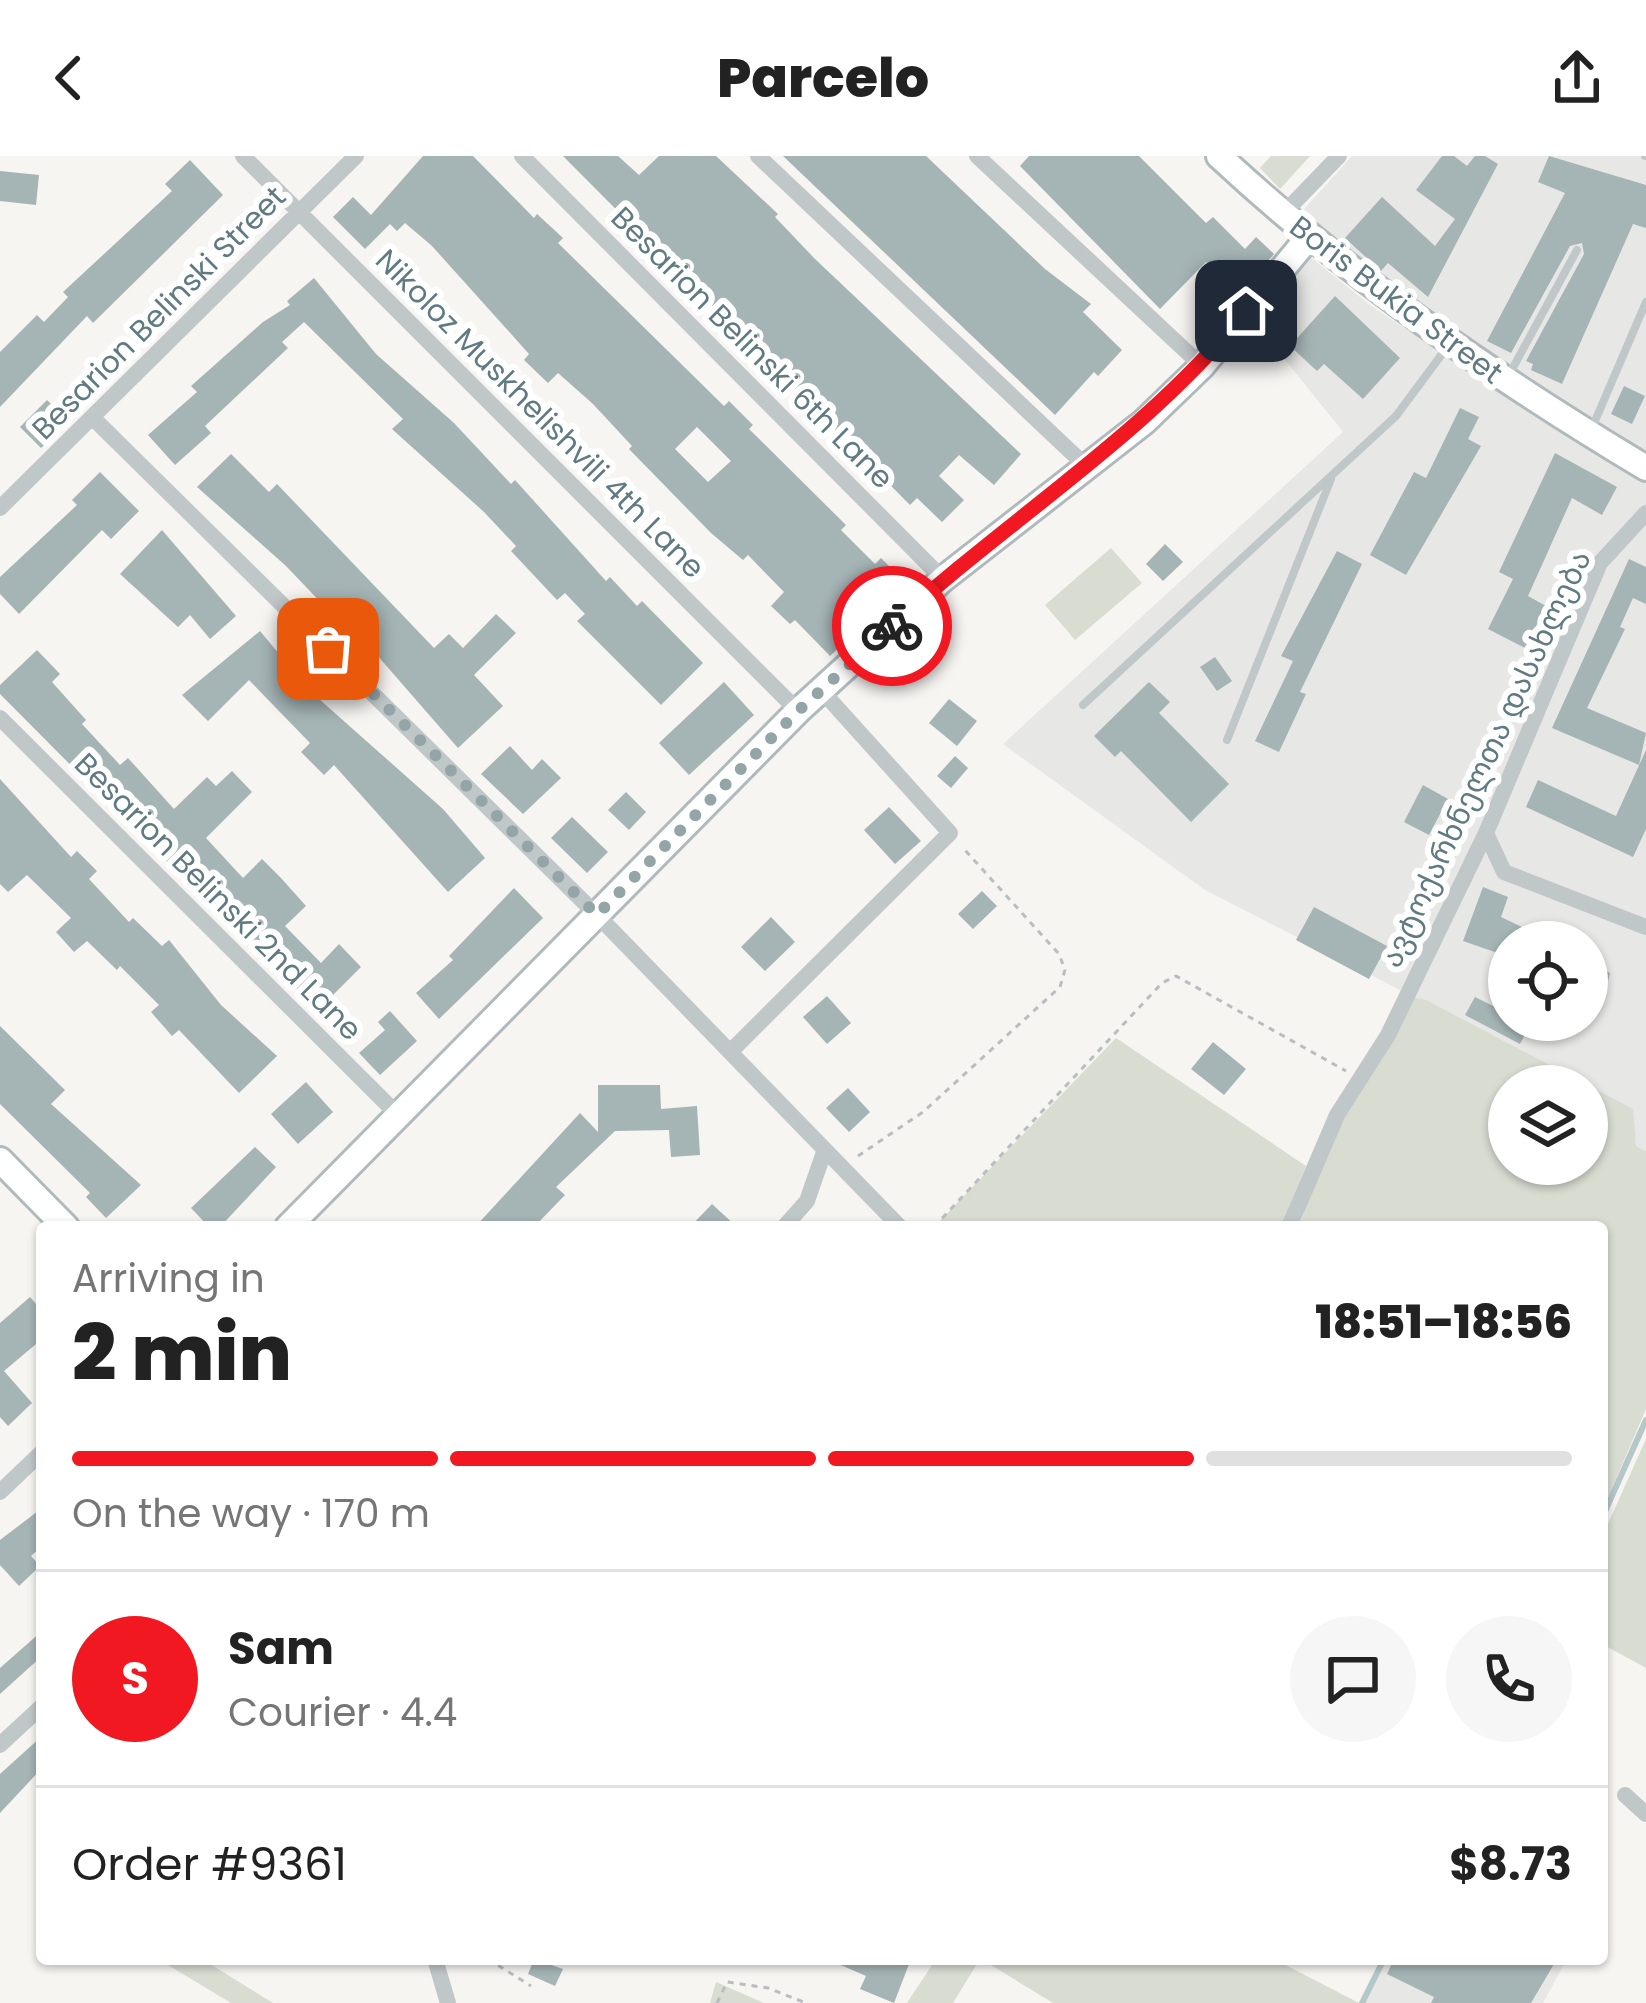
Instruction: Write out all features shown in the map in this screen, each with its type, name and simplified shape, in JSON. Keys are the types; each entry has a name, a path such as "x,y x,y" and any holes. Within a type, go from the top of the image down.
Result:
{"street":[{"name":"Nikoloz Muskhelishvili 4th Lane","path":"243,156 798,711"},
{"name":"Besarion Belinski Street","path":"0,508 356,156"},
{"name":"Besarion Belinski 6th Lane","path":"522,156 943,579"},
{"path":"758,156 1088,468"},
{"path":"977,156 1202,365"},
{"name":"Boris Bukia Street","path":"1219,156 1308,238 1448,345 1646,468"},
{"path":"1282,215 1339,156"},
{"path":"294,1221 798,711 943,579 1088,468 1202,365 1308,238"},
{"path":"92,417 597,915 894,1221"},
{"name":"ავტოქარხნელთა დასახლება","path":"1292,1221 1337,1115 1388,1035 1486,833 1600,563 1646,513"},
{"path":"730,1052 950,833 822,691"},
{"name":"Besarion Belinski 2nd Lane","path":"0,718 397,1114"},
{"path":"1486,833 1504,872 1646,927"},
{"path":"789,1221 807,1201 824,1152"},
{"path":"0,1160 60,1221"},
{"path":"0,1492 36,1458"},
{"path":"0,1745 36,1712"},
{"path":"1625,1796 1646,1814"},
{"path":"437,1965 448,2003"}],"lane":[{"path":"1505,382 1577,250"},
{"path":"1589,434 1646,302"},
{"path":"1083,705 1396,416 1448,345"},
{"path":"1227,740 1334,472"}],"path":[{"path":"842,1167 923,1112 1060,987 1065,970 1059,954 950,833"},
{"path":"940,1221 1162,983 1176,976 1360,1079"},
{"path":"498,1965 531,1986"},
{"path":"717,2003 727,1982 768,1988 806,2003"}],"shaded area":[{"path":"1271,156 1310,156 1280,189 1260,168"},
{"path":"1352,156 1646,156 1646,453 1526,381 1297,217"},
{"path":"1299,248 1370,305 1646,484 1646,1151 1636,1146 1632,1109 1608,1097 1608,1065 1546,1065 1499,1041 1608,1041 1608,921 1488,921 1488,1035 1205,890 1003,744 1343,432 1246,311"},
{"path":"1111,548 1142,583 1075,640 1045,605"},
{"path":"1407,996 1426,1000 1488,1033 1488,1041 1504,1041 1549,1065 1488,1065 1488,1185 1608,1185 1608,1096 1633,1109 1636,1146 1646,1151 1646,1409 1608,1497 1608,1221 1301,1221 1337,1115"},
{"path":"1116,1038 1306,1166 1283,1221 940,1221"},
{"path":"1646,1439 1646,1668 1608,1647 1608,1524"},
{"path":"168,1965 212,1965 273,2003 231,2003"},
{"path":"932,1965 976,1965 953,2003 907,2003"},
{"path":"991,1965 1286,1965 1359,2003 1053,2003"},
{"path":"1381,1965 1564,1965 1543,2003 1362,2003"},
{"path":"716,1982 764,2003 710,2003"}],"building":[{"path":"423,156 473,156 534,218 537,214 563,238 558,243 724,406 729,401 753,425 749,429 846,525 841,530 875,564 881,558 906,583 830,656 795,620 790,624 771,606 784,592 748,555 743,560 711,533 629,449 632,446 593,404 558,373 548,383 524,360 529,354 432,246 405,223 397,231 390,224 365,249 333,217 353,197 371,215","holes":["697,427 731,461 708,482 675,449"]},
{"path":"563,156 618,156 639,175 659,156 716,156 778,214 775,217 814,258 1021,454 994,485 959,455 939,476 964,500 942,522 917,498 910,505"},
{"path":"783,156 926,156 1045,269 1091,304 1083,312 1122,350 1098,376 1094,372 1055,415"},
{"path":"1029,156 1139,156 1206,223 1213,217 1245,249 1256,237 1274,254 1239,295 1206,262 1160,309 1020,166"},
{"path":"1442,156 1454,156 1467,166 1475,156 1498,164 1428,297 1388,263 1381,271 1345,238 1382,197 1435,246 1455,219 1416,190"},
{"path":"1549,156 1646,185 1646,228 1633,224 1562,384 1531,370 1533,364 1526,361 1584,254 1582,243 1570,246 1511,353 1487,341 1565,193 1538,182"},
{"path":"190,160 223,195 93,323 87,316 0,407 0,352 37,315 44,322 68,297 63,292 172,191 165,184"},
{"path":"0,171 39,175 36,205 0,201"},
{"path":"314,278 376,354 454,423 511,484 515,480 606,581 610,577 637,606 642,601 703,663 661,705 577,621 585,614 565,593 557,600 511,551 516,546 484,512 392,429 403,419 304,322 282,342 288,348 205,426 211,433 175,465 148,435 197,392 191,386 263,322 290,305 287,301"},
{"path":"1335,296 1400,358 1363,399 1324,364 1317,371 1290,346"},
{"path":"1624,386 1645,396 1632,424 1611,414"},
{"path":"47,400 68,421 41,448 20,427"},
{"path":"1460,408 1479,417 1468,439 1481,446 1406,575 1370,555 1414,472 1426,478"},
{"path":"1555,453 1617,487 1602,515 1572,498 1528,596 1546,606 1525,648 1488,629 1513,579 1499,572"},
{"path":"231,454 269,492 277,484 434,648 449,634 463,648 496,614 516,633 474,675 503,706 458,748 376,654 373,657 286,566 197,487"},
{"path":"100,472 139,511 111,539 102,530 19,614 0,594 0,577 77,505 72,500"},
{"path":"162,530 236,616 210,639 190,615 178,627 120,574"},
{"path":"1165,544 1183,562 1163,581 1146,564"},
{"path":"1337,551 1362,564 1300,692 1306,694 1279,752 1255,741 1293,661 1281,656"},
{"path":"1629,559 1646,567 1646,604 1633,598 1620,627 1625,629 1587,708 1646,733 1639,765 1552,728"},
{"path":"260,631 310,691 443,809 485,858 448,892 334,765 324,775 301,752 310,743 249,680 208,721 182,695"},
{"path":"37,650 60,674 52,682 86,720 82,724 120,765 128,758 174,809 207,777 216,786 232,771 252,792 206,838 243,878 262,859 281,878 306,906 285,926 321,963 339,944 361,967 319,1009 268,964 183,864 176,871 0,694 0,685"},
{"path":"1215,657 1232,681 1217,691 1200,667"},
{"path":"724,682 754,715 689,775 659,743"},
{"path":"1149,682 1170,702 1159,713 1229,784 1191,822 1121,751 1115,757 1094,736"},
{"path":"949,699 977,721 957,746 929,723"},
{"path":"510,746 532,770 542,759 561,778 523,814 481,774"},
{"path":"1646,750 1646,829 1633,857 1526,807 1538,780 1616,816"},
{"path":"955,756 968,768 951,788 937,776"},
{"path":"0,779 71,857 77,851 97,871 89,879 129,922 133,918 162,946 169,940 221,1005 277,1056 239,1093 179,1030 172,1036 151,1012 159,1005 120,966 117,970 87,941 74,952 56,932 71,918 27,875 8,892 0,884"},
{"path":"1423,785 1448,799 1429,835 1404,822"},
{"path":"626,792 646,812 629,830 608,810"},
{"path":"889,807 921,841 895,864 864,830"},
{"path":"572,817 608,852 587,873 551,838"},
{"path":"1483,887 1508,897 1501,917 1509,921 1488,921 1488,950 1463,941"},
{"path":"514,888 543,918 439,1019 416,993 453,960 449,956"},
{"path":"982,891 997,906 973,929 958,914"},
{"path":"1314,907 1387,946 1369,979 1296,940"},
{"path":"771,917 795,942 765,971 741,947"},
{"path":"827,996 851,1023 827,1044 803,1017"},
{"path":"1475,997 1488,1004 1488,1027 1465,1015"},
{"path":"390,1011 417,1041 380,1075 359,1053 385,1030 378,1022"},
{"path":"0,1026 65,1090 51,1104 141,1185 106,1218 86,1197 90,1193 0,1104"},
{"path":"1213,1042 1246,1069 1224,1095 1191,1069"},
{"path":"306,1082 333,1112 298,1144 271,1114"},
{"path":"598,1085 660,1085 661,1109 697,1106 700,1155 671,1157 669,1130 615,1131 556,1187 565,1195 540,1221 481,1221 580,1113 598,1132"},
{"path":"848,1088 870,1112 849,1132 826,1108"},
{"path":"255,1147 276,1167 226,1221 203,1221 191,1208"},
{"path":"712,1204 730,1221 696,1221"},
{"path":"30,1297 36,1304 36,1344 4,1371 32,1403 8,1426 0,1417 0,1323"},
{"path":"36,1513 36,1551 31,1556 36,1570 19,1586 0,1565 0,1540"},
{"path":"36,1636 36,1661 0,1694 0,1668"},
{"path":"36,1741 36,1774 0,1813 0,1774"},
{"path":"532,1965 563,1969 555,1986 528,1974"},
{"path":"841,1965 909,1965 894,2003 860,1989 866,1976"},
{"path":"1391,1965 1553,1965 1531,2003 1431,2003 1434,1997 1387,1974"}],"waterway":[{"path":"1608,1505 1646,1420"},
{"path":"1362,2003 1381,1965"}],"way so far":[{"path":"328,649 597,915 798,711 892,626"}],"route":[{"path":"892,626 943,579 1144,422 1202,365 1246,311"}]}
